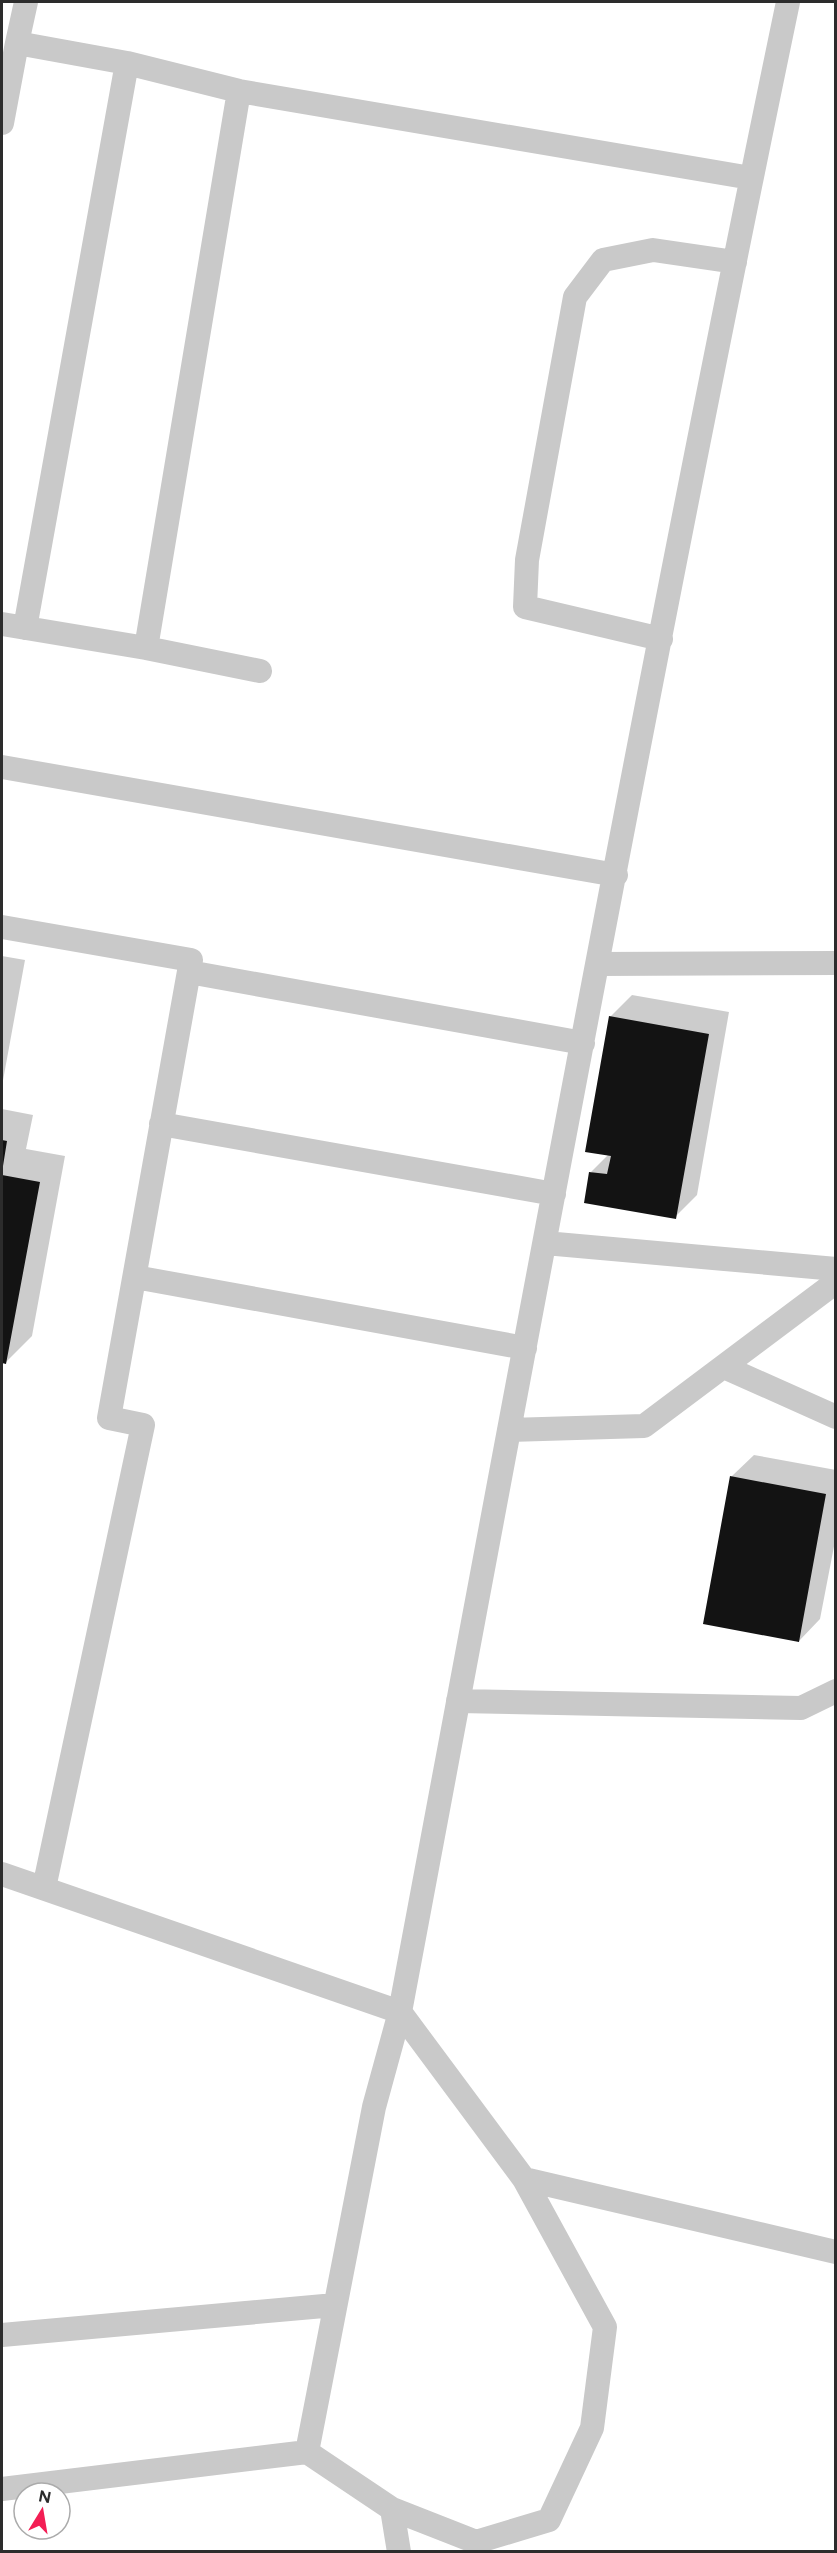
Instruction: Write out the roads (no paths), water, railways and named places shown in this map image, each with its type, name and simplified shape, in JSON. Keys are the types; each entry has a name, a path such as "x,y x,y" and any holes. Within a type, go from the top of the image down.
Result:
{"lane":[{"path":"2,123 26,2"},
{"path":"307,2452 374,2107 400,2012 661,639 751,178 788,2"},
{"path":"17,43 127,63 239,91 751,178"},
{"path":"127,63 13,626 146,648 260,671"},
{"path":"146,648 239,91"},
{"path":"661,639 525,607 527,560 575,297 603,260 653,250 735,262"},
{"path":"2,767 616,875"},
{"path":"2,927 191,960 109,1418 143,1425 44,1888"},
{"path":"599,964 836,963"},
{"path":"189,972 584,1043"},
{"path":"161,1124 554,1194"},
{"path":"545,1243 836,1269"},
{"path":"135,1277 525,1348"},
{"path":"509,1431 644,1426 836,1282"},
{"path":"724,1367 836,1417"},
{"path":"458,1701 801,1708 836,1691"},
{"path":"2,1874 400,2012 524,2179 605,2327 592,2428 549,2520 476,2542 392,2509 307,2452 2,2489"},
{"path":"524,2179 836,2252"},
{"path":"2,2336 335,2305"},
{"path":"392,2509 399,2552"}]}
